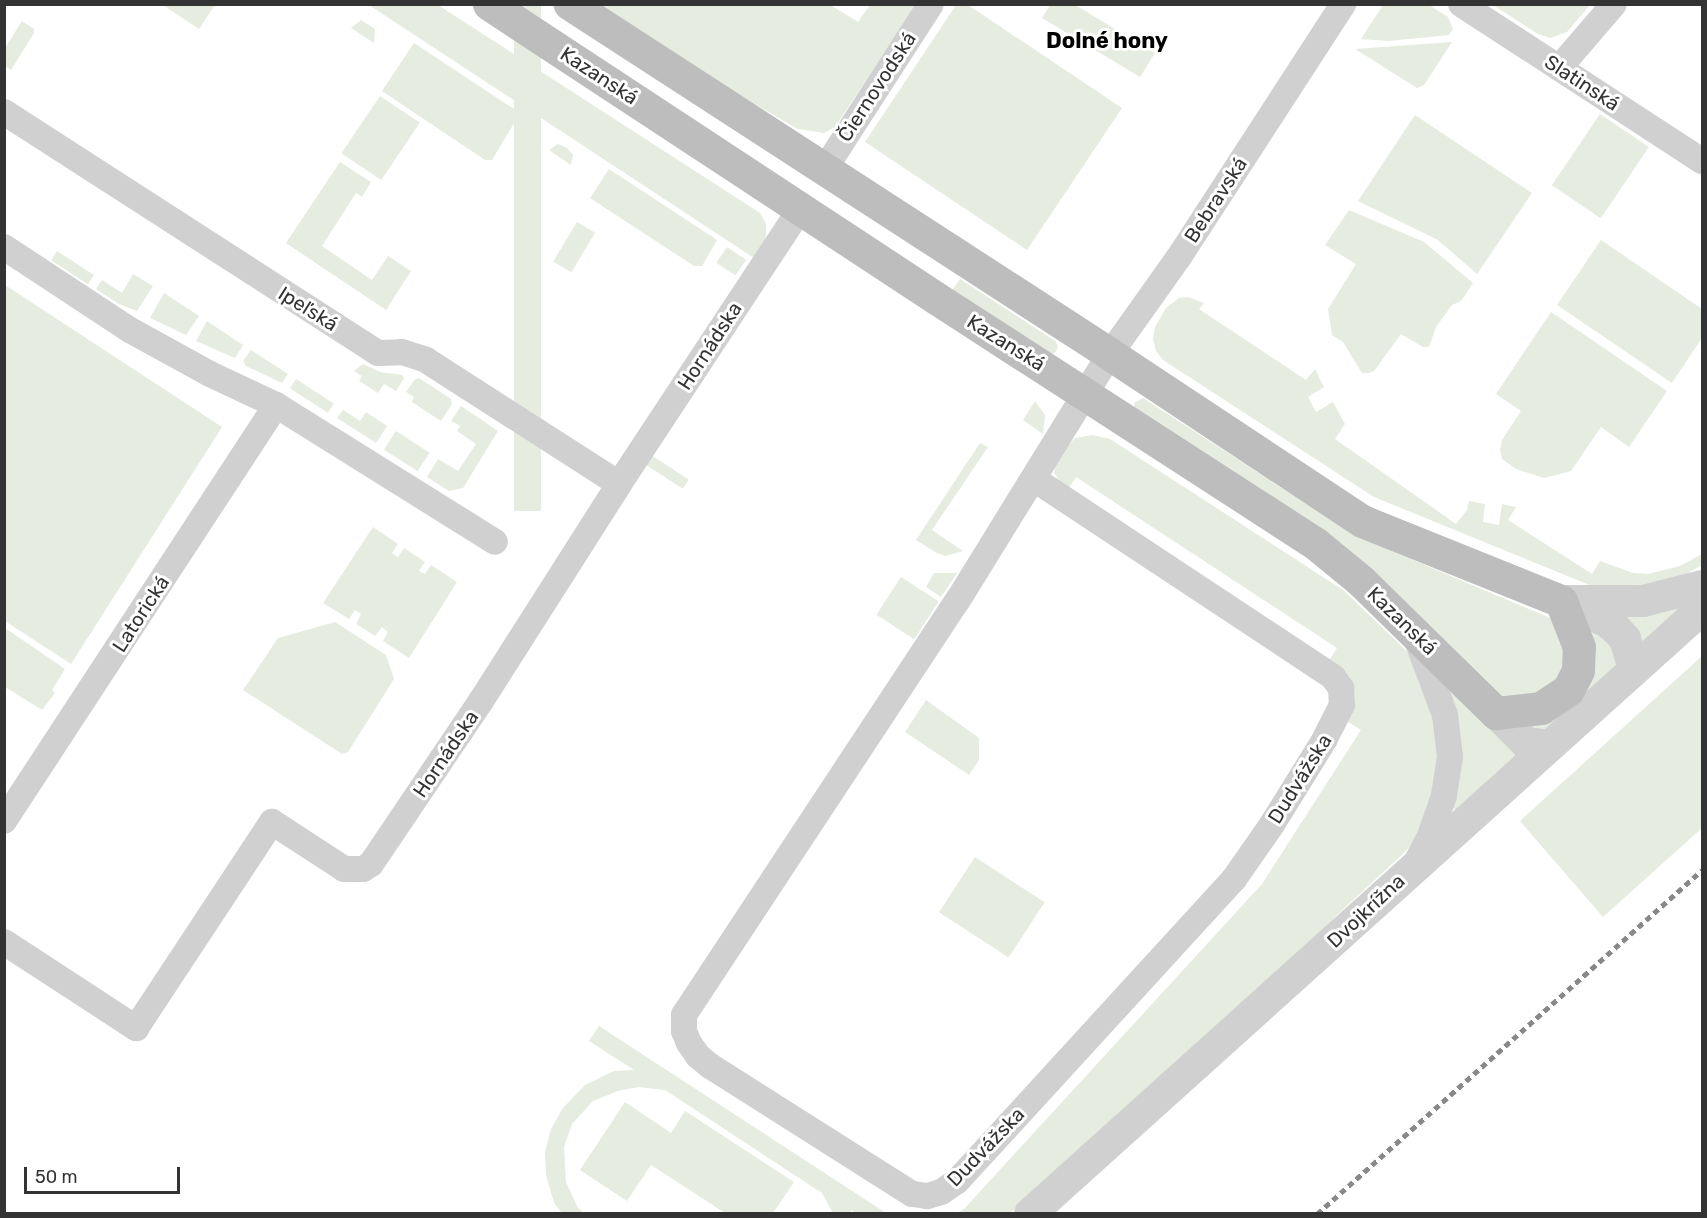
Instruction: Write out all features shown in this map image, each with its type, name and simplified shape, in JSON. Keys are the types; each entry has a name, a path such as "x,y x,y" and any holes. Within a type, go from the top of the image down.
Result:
{"main road":[{"name":"Kazanská","path":"489,4 1316,544 1360,581 1496,713"},
{"path":"570,4 1110,354 1362,521 1561,601 1578,647 1578,670 1574,680 1560,697 1541,708 1496,713"}],"street":[{"name":"Čiernovodská","path":"824,170 931,4"},
{"name":"Bebravská","path":"1086,393 1110,354 1179,257 1343,4"},
{"name":"Slatinská","path":"1461,4 1702,161"},
{"path":"1559,68 1614,4"},
{"name":"Ipeľská","path":"4,112 378,353 402,352 426,360 619,484"},
{"name":"Hornádska","path":"4,942 136,1028 272,822 344,869 363,869 370,864 481,701 619,484 801,208"},
{"path":"4,247 130,330 210,374 276,405 495,542"},
{"name":"Dudvážska","path":"1034,479 1333,677 1341,688 1342,705 1330,731 1271,826 1234,879 957,1181 941,1192 927,1196 912,1194 710,1066 698,1056 689,1043 684,1031 684,1015 958,600 1086,393"},
{"name":"Latorická","path":"4,821 276,405"},
{"path":"1561,601 1644,601 1702,586"},
{"path":"1561,601 1608,622 1617,630 1625,639 1634,669"},
{"name":"Dvojkrížna","path":"1030,1214 1702,609"},
{"path":"1413,867 1430,836 1444,796 1450,757 1445,715 1414,632"},
{"name":"Kazanská","path":"1496,713 1526,743 1549,746"}],"shaded area":[{"path":"1590,4 1567,32 1550,38 1538,34 1493,5"},
{"path":"163,5 215,5 199,29"},
{"path":"369,5 438,5 760,213 766,224 766,236 761,248 754,258"},
{"path":"514,5 541,5 541,511 514,511"},
{"path":"584,5 830,5 858,22 870,5 916,5 835,127 824,133 798,129"},
{"path":"956,5 968,5 1122,108 1027,250 865,142"},
{"path":"1050,5 1075,5 1155,53 1140,77 1042,18"},
{"path":"1383,5 1429,5 1448,17 1453,29 1449,35 1388,41 1361,39"},
{"path":"361,20 375,29 374,43 351,28"},
{"path":"22,21 34,29 34,33 11,70 5,66 5,48"},
{"path":"1452,42 1424,85 1417,88 1355,49"},
{"path":"414,43 520,113 492,160 485,160 382,91"},
{"path":"380,96 420,123 381,180 341,153"},
{"path":"1600,114 1649,147 1601,218 1552,185"},
{"path":"1415,115 1532,193 1477,274 1438,240 1358,201"},
{"path":"558,144 567,148 573,155 571,165 549,150"},
{"path":"340,162 371,182 362,197 356,193 322,246 372,280 388,256 411,271 386,310 286,243"},
{"path":"609,169 717,240 702,266 694,266 590,198"},
{"path":"1349,210 1424,242 1473,283 1461,301 1452,305 1436,327 1429,347 1423,347 1401,334 1374,371 1369,373 1362,373 1343,342 1332,335 1328,309 1356,264 1325,245"},
{"path":"577,222 595,233 571,272 553,261"},
{"path":"1601,240 1702,309 1702,338 1672,383 1557,305"},
{"path":"727,247 746,260 735,276 716,263"},
{"path":"57,251 94,275 88,284 51,260"},
{"path":"133,274 153,286 137,311 119,304 96,289 102,280 122,293"},
{"path":"960,279 1055,341 1058,346 1056,352 1052,354 951,292"},
{"path":"5,285 222,427 71,664 5,621"},
{"path":"164,293 199,316 186,335 150,318"},
{"path":"1188,297 1204,303 1199,309 1306,380 1315,369 1324,387 1308,397 1316,412 1333,402 1345,424 1335,439 1456,524 1467,510 1469,501 1485,504 1483,522 1499,525 1502,504 1516,507 1508,520 1592,574 1600,561 1633,573 1648,574 1680,566 1702,554 1702,565 1684,575 1655,585 1592,586 1374,497 1163,360 1156,351 1153,339 1155,327 1166,308 1179,298"},
{"path":"1551,312 1667,391 1629,447 1601,427 1571,471 1544,478 1516,469 1502,459 1500,450 1502,440 1521,411 1496,394"},
{"path":"207,321 243,345 235,358 196,341"},
{"path":"251,350 288,374 282,383 246,366 243,361"},
{"path":"363,364 380,372 402,375 404,378 396,391 384,384 378,393 359,381 362,376 354,371"},
{"path":"419,378 451,399 452,404 441,421 412,402 414,397 406,392 415,379"},
{"path":"296,379 334,404 328,413 290,388"},
{"path":"1143,398 1354,535 1550,618 1562,631 1566,666 1545,693 1504,698 1137,411 1134,406 1135,402"},
{"path":"1035,401 1045,415 1043,434 1023,420"},
{"path":"461,406 498,431 463,488 449,491 427,477 438,459 458,471 476,444 457,431 460,426 451,421"},
{"path":"343,410 360,421 366,412 387,426 376,443 337,418"},
{"path":"396,431 430,453 418,471 384,449"},
{"path":"1092,435 1110,439 1343,590 1412,656 1442,744 1431,815 1406,851 1336,916 1305,952 1010,1213 955,1214 964,1209 1262,884 1361,730 1348,722 1355,704 1353,690 1329,661 1337,648 1076,477 1067,491 1054,473 1057,458 1075,438"},
{"path":"980,443 988,447 932,530 963,551 946,556 937,553 916,540"},
{"path":"651,455 689,480 683,489 645,464"},
{"path":"373,527 398,544 392,553 398,557 404,548 425,562 419,571 425,574 431,565 457,582 409,658 383,641 388,632 382,627 375,636 356,624 361,614 355,610 349,619 323,603"},
{"path":"934,573 957,573 941,597 926,587"},
{"path":"901,577 939,602 914,639 876,615"},
{"path":"1686,605 1644,644 1616,612"},
{"path":"335,622 386,655 394,679 348,752 342,754 243,690 278,638"},
{"path":"5,628 65,669 52,690 55,693 42,710 5,687"},
{"path":"1589,629 1605,633 1618,658 1616,667 1543,735 1524,730"},
{"path":"1702,656 1702,828 1603,917 1520,821"},
{"path":"1446,685 1519,753 1456,811 1451,806"},
{"path":"926,700 979,738 979,760 969,775 905,732"},
{"path":"975,857 1045,902 1009,958 939,912"},
{"path":"599,1026 886,1213 856,1213 851,1210 851,1213 833,1213 822,1193 665,1090 638,1087 618,1091 593,1101 572,1124 564,1147 566,1182 578,1208 584,1213 562,1213 554,1203 546,1175 545,1152 551,1129 563,1108 585,1085 614,1071 634,1070 589,1041"},
{"path":"625,1102 671,1133 685,1111 794,1182 773,1213 725,1213 651,1165 627,1201 580,1170"}],"railway":[{"path":"1317,1214 1702,870"}],"district":[{"name":"Dolné hony","path":"1107,41"}]}
